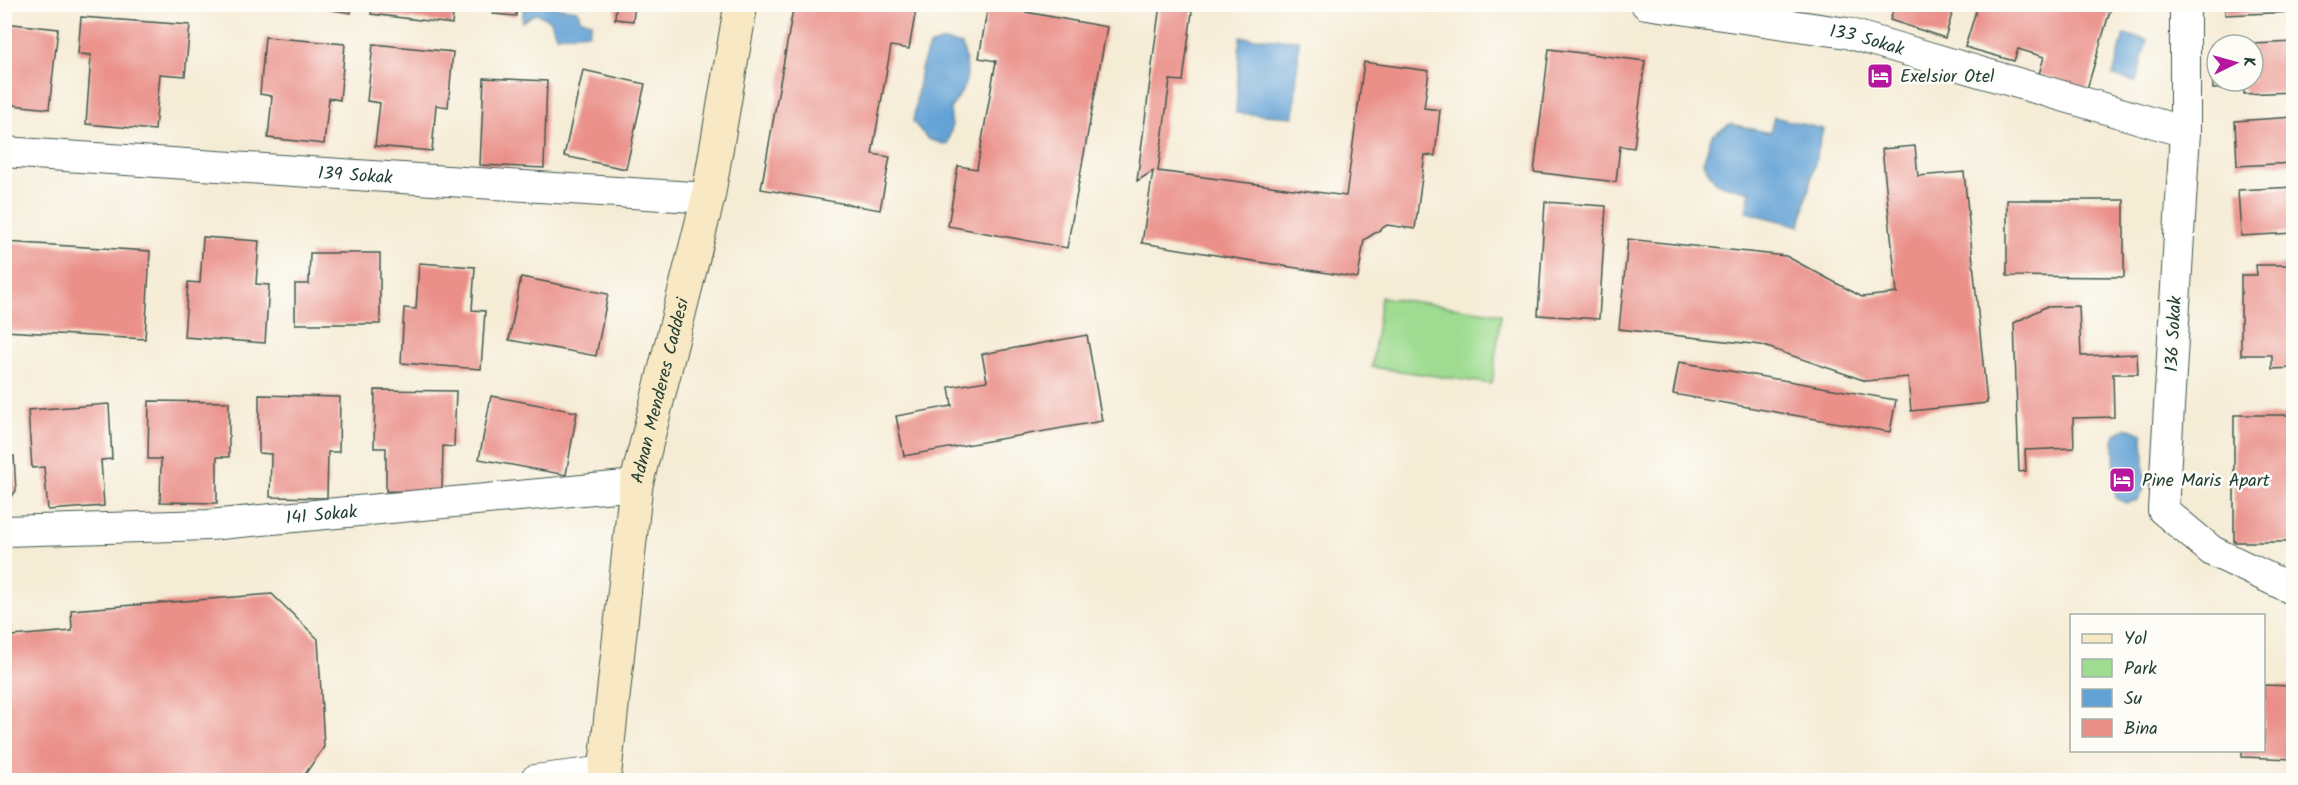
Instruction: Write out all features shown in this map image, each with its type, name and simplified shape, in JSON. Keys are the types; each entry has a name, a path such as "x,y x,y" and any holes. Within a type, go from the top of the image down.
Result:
{"street":[{"name":"Adnan Menderes Caddesi","path":"605,776 636,485 708,198 741,4"},
{"name":"133 Sokak","path":"1646,4 1847,33 2185,132"},
{"name":"136 Sokak","path":"2185,4 2185,132 2163,510 2212,552 2294,590"},
{"name":"139 Sokak","path":"4,152 708,198"},
{"name":"141 Sokak","path":"4,531 208,525 636,485"},
{"path":"535,780 605,776"}],"green space":[{"path":"1381,297 1501,314 1492,384 1372,367"}],"water":[{"path":"524,5 578,10 580,19 592,22 589,33 556,36 551,21 536,13 522,22"},
{"path":"2124,34 2147,40 2136,82 2113,76"},
{"path":"1240,37 1299,40 1294,117 1236,113"},
{"path":"944,41 962,45 967,72 961,93 950,109 952,127 947,145 928,139 913,122 921,69 929,46"},
{"path":"1774,117 1823,129 1800,226 1746,212 1750,192 1716,183 1703,163 1712,135 1730,124 1770,133"},
{"path":"2126,427 2143,434 2145,487 2138,500 2127,503 2115,498 2114,436"}],"building":[{"path":"294,4 352,4 351,13"},
{"path":"494,4 517,4 516,16 493,14"},
{"path":"616,4 635,4 633,21 615,19"},
{"path":"794,4 917,4 909,49 891,46 872,154 890,157 880,210 761,189"},
{"path":"1160,4 1193,4 1183,81 1170,80 1158,171 1346,196 1364,62 1429,71 1424,108 1440,110 1435,156 1425,155 1415,229 1387,225 1364,240 1358,278 1142,243 1153,171 1137,181"},
{"path":"1895,4 1955,4 1945,38 1890,20"},
{"path":"1978,4 2112,4 2087,89 2039,74 2044,57 2018,49 2014,61 1965,47"},
{"path":"2225,4 2294,4 2294,12 2225,15"},
{"path":"373,5 454,5 452,24 371,14"},
{"path":"988,5 1107,27 1067,248 948,226 958,166 977,169 996,61 979,58"},
{"path":"81,17 190,25 185,76 160,74 155,130 86,124 91,55 78,54"},
{"path":"4,23 58,29 49,109 4,104"},
{"path":"265,37 345,44 340,100 329,98 324,144 268,138 272,96 260,94"},
{"path":"2294,42 2294,92 2244,94 2265,93 2265,43"},
{"path":"373,44 453,52 448,107 436,105 432,151 375,146 380,103 367,101"},
{"path":"1549,49 1645,61 1634,148 1620,146 1616,182 1534,172"},
{"path":"583,70 645,84 626,169 564,156"},
{"path":"484,78 547,81 544,168 480,165"},
{"path":"2294,117 2294,163 2237,166 2235,121"},
{"path":"1915,146 1918,176 1964,172 1987,403 1911,411 1908,377 1866,381 1761,345 1619,329 1628,239 1786,256 1862,297 1897,293 1882,149"},
{"path":"2294,187 2294,233 2241,236 2238,190"},
{"path":"2007,200 2124,200 2124,277 2007,276"},
{"path":"1545,202 1606,206 1599,319 1538,315"},
{"path":"203,237 259,241 256,284 269,285 265,343 184,337 188,282 200,283"},
{"path":"4,242 150,251 145,339 4,331"},
{"path":"310,253 380,253 380,324 295,324 295,284 309,284"},
{"path":"419,263 475,267 472,310 485,311 481,369 401,363 404,308 416,309"},
{"path":"2256,265 2294,265 2294,368 2272,369 2272,355 2241,355 2241,275 2257,275"},
{"path":"521,277 608,294 596,356 509,340"},
{"path":"2079,306 2081,356 2137,354 2138,374 2113,374 2114,417 2073,418 2074,448 2025,450 2026,471 2019,472 2014,323 2045,307"},
{"path":"1087,335 1102,421 904,456 896,416 952,406 949,387 987,381 982,354"},
{"path":"1679,362 1896,400 1890,432 1673,394"},
{"path":"375,390 456,391 454,447 443,446 442,492 386,491 386,448 374,448"},
{"path":"259,395 340,397 339,452 328,452 327,498 270,497 271,454 259,453"},
{"path":"491,396 577,412 566,475 479,459"},
{"path":"149,401 229,402 229,457 217,457 217,503 160,502 161,459 148,459"},
{"path":"109,404 112,459 101,460 104,506 48,510 44,467 32,468 28,410"},
{"path":"2234,415 2294,415 2294,542 2234,542"},
{"path":"4,456 14,456 16,491 4,504"},
{"path":"272,594 318,639 324,747 301,780 4,780 4,623 11,623 12,636 72,631 71,610"},
{"path":"2265,685 2294,686 2294,759 2242,757 2242,752 2265,752"}],"place":[{"name":"Exelsior Otel","path":"1880,76"},
{"name":"Pine Maris Apart","path":"2122,480"}]}
